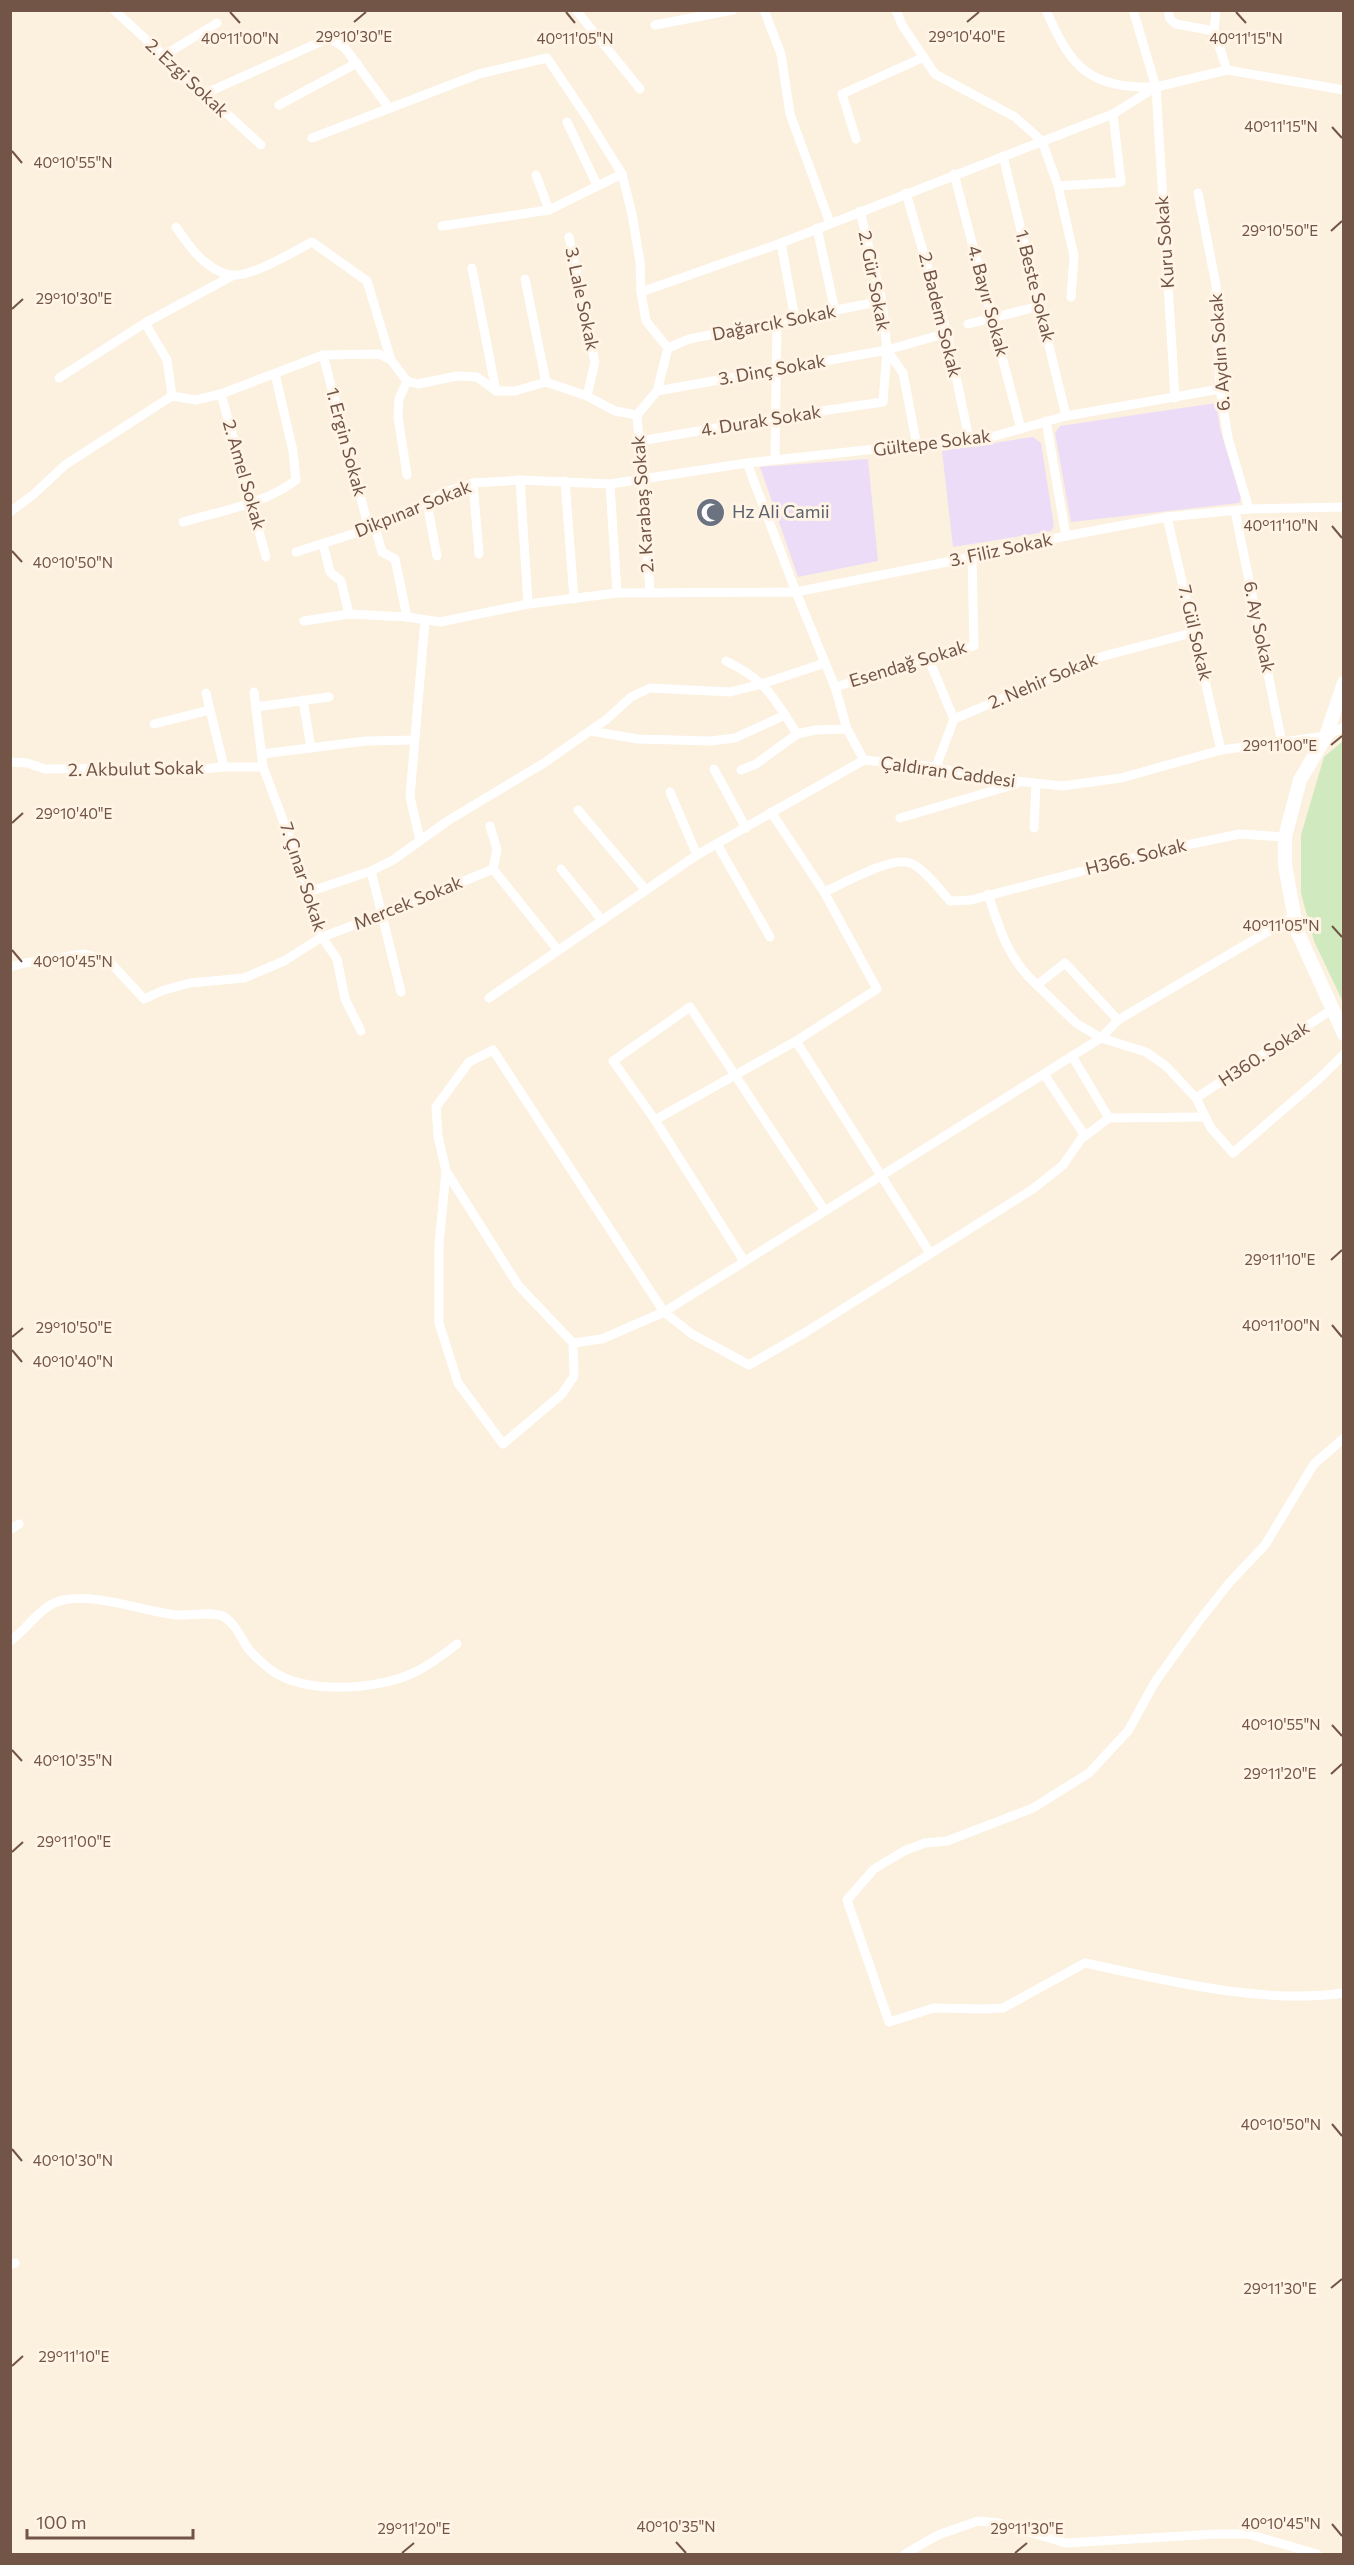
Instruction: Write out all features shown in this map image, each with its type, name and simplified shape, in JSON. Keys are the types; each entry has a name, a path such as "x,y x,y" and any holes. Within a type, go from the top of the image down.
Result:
{"street":[{"path":"117,14 129,10"},
{"path":"576,10 640,89"},
{"path":"655,25 733,10"},
{"path":"764,10 781,54 790,114 830,223"},
{"path":"896,10 902,25 935,74 1015,117 1042,141 1058,186 1074,256 1071,297"},
{"path":"1046,10 1056,34 1078,65 1097,80 1124,88 1156,87 1227,70 1344,90"},
{"name":"Kuru Sokak","path":"1133,10 1156,87 1175,398"},
{"path":"1168,10 1170,19 1176,24 1214,31"},
{"path":"1216,10 1214,31 1219,52 1227,70"},
{"name":"2. Ezgi Sokak","path":"117,14 261,145"},
{"path":"163,56 217,23"},
{"path":"204,94 329,38 345,48 389,108"},
{"path":"856,139 842,94 924,57"},
{"path":"58,378 145,323 232,276 273,264 312,242 366,280 391,360 407,381 418,384 457,376 477,377 496,391 515,391 546,382 587,396 615,411 637,416 657,391 668,348 646,321 638,250 621,174 547,58 479,74 312,138"},
{"path":"279,105 357,63"},
{"path":"641,292 781,243 1113,114 1156,87"},
{"path":"1058,186 1121,182 1113,114"},
{"path":"567,122 597,185"},
{"name":"1. Beste Sokak","path":"1003,156 1066,416"},
{"path":"442,226 549,210 621,174"},
{"name":"4. Bayır Sokak","path":"954,174 1021,429"},
{"path":"536,175 549,210"},
{"name":"2. Badem Sokak","path":"906,193 947,333 969,439"},
{"name":"6. Aydın Sokak","path":"1198,193 1216,285 1220,389 1228,438 1250,509"},
{"name":"2. Gür Sokak","path":"860,212 882,301 886,350 883,402"},
{"path":"176,227 195,254 214,268 232,276"},
{"path":"817,228 835,311"},
{"name":"3. Lale Sokak","path":"568,237 595,362 587,396"},
{"path":"781,243 795,318"},
{"path":"472,268 496,391"},
{"path":"525,279 546,382"},
{"name":"Dağarcık Sokak","path":"668,348 689,339 882,301"},
{"path":"968,324 1040,306"},
{"path":"775,459 777,322"},
{"path":"145,323 167,360 172,396"},
{"name":"3. Dinç Sokak","path":"657,391 886,350 947,333"},
{"name":"2. Gür Sokak","path":"886,350 903,373 917,446"},
{"path":"10,512 34,494 65,465 172,396 196,400 221,394 323,355 379,354 391,360"},
{"name":"1. Ergin Sokak","path":"323,355 372,528 382,552 395,559 407,617"},
{"path":"183,522 252,502 284,489 296,480 293,451 275,374"},
{"path":"407,381 399,399 398,417 407,475"},
{"name":"Gültepe Sokak","path":"641,479 775,459 917,446 995,436 1066,416 1220,389"},
{"name":"2. Amel Sokak","path":"221,394 266,557"},
{"name":"4. Durak Sokak","path":"640,441 883,402"},
{"name":"2. Karabaş Sokak","path":"637,416 650,592"},
{"path":"1046,421 1066,536"},
{"path":"747,463 835,687"},
{"name":"Dikpınar Sokak","path":"296,552 372,528 428,503 448,491 473,483 520,480 610,484 641,479"},
{"path":"520,480 528,604"},
{"path":"564,481 574,599"},
{"path":"473,483 479,554"},
{"path":"610,484 617,593"},
{"path":"428,503 437,556"},
{"name":"3. Filiz Sokak","path":"304,621 350,614 407,617 440,622 485,611 617,593 796,592 1167,517 1250,509 1344,507"},
{"name":"6. Ay Sokak","path":"1235,511 1282,743"},
{"name":"7. Gül Sokak","path":"1167,517 1221,750"},
{"path":"323,544 330,572 341,581 350,614"},
{"name":"Esendağ Sokak","path":"864,760 847,729 835,687 974,646 972,557"},
{"path":"420,840 410,797 413,740 425,620"},
{"name":"2. Nehir Sokak","path":"954,719 1100,657 1195,632"},
{"path":"929,660 954,719 936,767"},
{"path":"726,661 750,672 769,691 797,734"},
{"path":"309,892 371,871 393,860 420,840 590,731 631,697 651,688 730,692 825,663"},
{"path":"1344,683 1326,736 1300,780 1285,837 1285,865 1297,931 1344,1034"},
{"name":"7. Çınar Sokak","path":"254,692 263,767 309,892 322,937 337,959 345,999 362,1031"},
{"path":"206,693 224,767"},
{"path":"256,707 329,697"},
{"path":"303,700 311,748"},
{"path":"154,724 210,710"},
{"path":"590,731 638,739 710,741 735,738 785,715"},
{"name":"Çaldıran Caddesi","path":"489,998 697,855 864,760 936,767 971,776 1062,786 1121,778 1221,750 1326,736 1344,727"},
{"path":"741,770 756,764 797,734 815,729 847,729"},
{"path":"262,754 366,741 413,740"},
{"name":"2. Akbulut Sokak","path":"10,762 27,763 45,769 145,768 169,772 224,767 263,767"},
{"path":"714,769 746,828"},
{"path":"900,819 1022,783"},
{"path":"1034,828 1036,784"},
{"path":"670,792 697,855"},
{"path":"578,810 645,889"},
{"path":"655,1120 796,1041 877,989 824,892 771,812"},
{"path":"490,826 497,850 493,869 557,950"},
{"name":"H366. Sokak","path":"824,892 893,862 911,863 934,882 950,901 971,900 1167,849 1240,834 1285,837"},
{"path":"717,844 770,937"},
{"name":"Mercek Sokak","path":"10,967 84,954 108,960 144,999 164,990 190,983 244,978 284,961 322,937 493,869"},
{"path":"561,869 601,919"},
{"path":"371,871 401,992"},
{"path":"988,894 1011,956 1022,972 1076,1023 1101,1038 1146,1052 1166,1066 1196,1098 1211,1128 1233,1153 1321,1077 1344,1054"},
{"path":"573,1343 602,1339 664,1312 1101,1038 1118,1020 1294,916"},
{"path":"1037,985 1065,963 1118,1020"},
{"path":"744,1261 655,1120 613,1061 690,1008 825,1210"},
{"name":"H360. Sokak","path":"1196,1098 1333,1009"},
{"path":"796,1041 930,1253"},
{"path":"446,1171 519,1285 573,1343 574,1376 562,1394 503,1444 458,1383 439,1323 439,1245 446,1171 438,1136 436,1107 469,1062 494,1050 664,1312 692,1334 749,1365 806,1332 1033,1189 1063,1165 1085,1136 1109,1118 1205,1117"},
{"path":"1072,1056 1109,1118"},
{"path":"1044,1074 1085,1136"},
{"path":"1344,1438 1314,1464 1266,1545 1230,1582 1199,1621 1155,1682 1128,1731 1089,1773 1033,1808 947,1841 925,1843 904,1851 874,1869 847,1900 889,2022 934,2008 1003,2008 1085,1963 1176,1983 1280,1996 1344,1994"},
{"path":"10,1641 21,1634 42,1609 62,1600 85,1599 177,1615 220,1616 231,1622 251,1651 274,1672 300,1684 322,1689 386,1682 419,1671 457,1644"},
{"path":"905,2554 938,2535 978,2521 999,2523 1066,2543 1248,2534 1317,2554"},
{"path":"1066,2543 1068,2554"}],"shaded area":[{"path":"1216,403 1220,429 1241,498 1239,503 1071,522 1055,433 1060,426"},
{"path":"1033,437 1041,443 1054,526 1051,531 953,547 942,451"},
{"path":"868,459 878,561 798,577 760,467"}],"green space":[{"path":"1343,741 1343,1002 1314,941 1301,893 1301,835 1324,757"}],"place":[{"name":"Hz Ali Camii","path":"711,512"}]}
